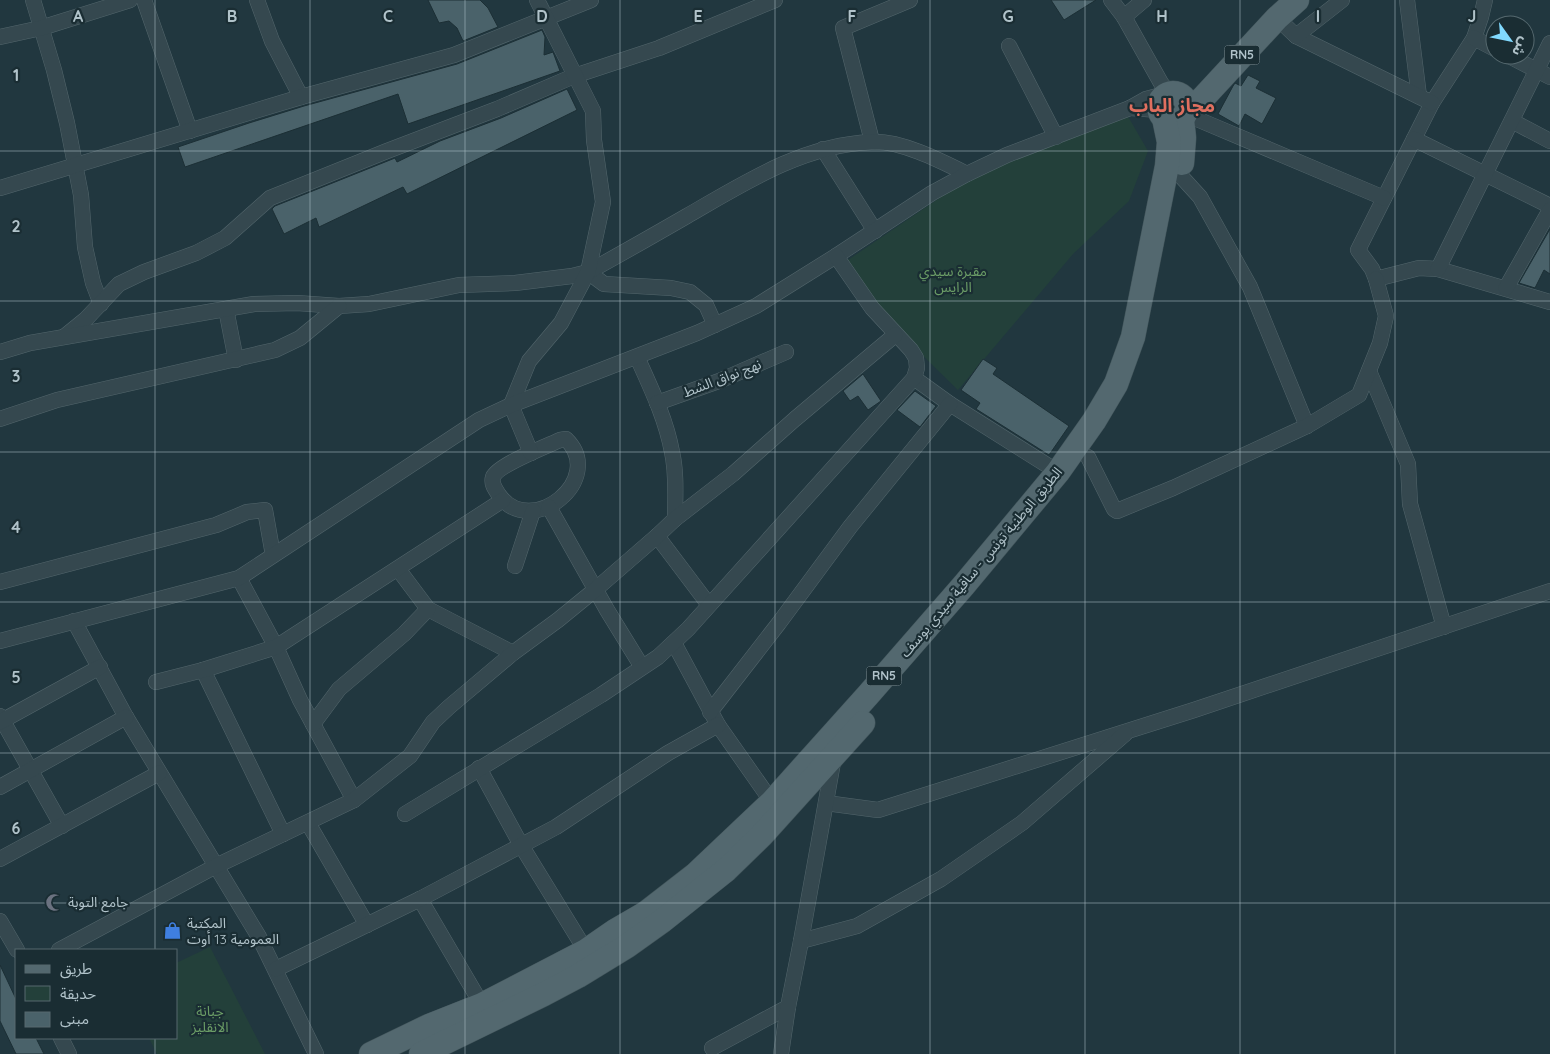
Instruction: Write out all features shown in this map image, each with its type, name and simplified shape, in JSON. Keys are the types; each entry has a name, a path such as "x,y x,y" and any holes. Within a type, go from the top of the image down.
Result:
{"main road":[{"name":"RN5","path":"1174,107 1202,99 1276,9 1297,0"},
{"name":"الطريق الوطنية تونس - ساقية سيدي يوسف","path":"425,1053 578,976 627,946 655,926 726,870 761,836 835,756 988,579 1088,457 1135,376 1143,352 1167,224 1183,152 1174,107"},
{"name":"الطريق الوطنية تونس - ساقية سيدي يوسف","path":"371,1054 429,1026 482,1005 586,951 646,913 695,875 772,802 964,585 1058,472 1090,428 1116,384 1126,358 1141,299 1167,166 1174,107"}],"street":[{"path":"32,0 54,70 76,165 82,195 85,247 93,283 101,304"},
{"path":"0,37 41,28 130,0"},
{"path":"144,0 190,131"},
{"path":"257,0 272,40 301,97"},
{"path":"532,453 511,405 529,361 561,323 588,272 603,202 594,140 593,111 536,0"},
{"path":"0,188 301,97 454,54 592,0"},
{"path":"63,337 86,319 119,284 144,272 196,253 226,238 270,198 498,109 574,76 659,48 775,0"},
{"path":"872,141 843,28 910,0"},
{"path":"1111,0 1124,17 1174,107"},
{"path":"1124,17 1144,0"},
{"path":"1296,36 1342,0"},
{"path":"1407,0 1425,100"},
{"path":"1088,457 1114,509 1117,511 1173,488 1307,426 1359,396 1380,343 1386,316 1372,269 1358,250 1414,139 1425,100 1474,38 1485,0"},
{"path":"1276,9 1296,36 1425,100"},
{"path":"1474,38 1485,44"},
{"path":"1438,269 1512,121 1544,74 1550,43"},
{"path":"1009,46 1056,137"},
{"path":"1527,65 1544,74"},
{"path":"0,641 239,578 468,428 511,405 637,357 756,306 932,193 967,174 1007,155 1130,108 1146,99 1174,107 1384,198"},
{"path":"1512,121 1550,141"},
{"path":"1414,139 1550,208 1506,288"},
{"path":"0,352 30,343 254,304 296,302 339,306 368,304 459,285 515,283 572,276 588,272 728,192 799,157 822,149 872,141 897,145 936,158 967,174"},
{"path":"822,149 875,231"},
{"path":"1179,174 1200,198 1250,287 1307,426"},
{"path":"405,814 600,695 658,657 674,643 709,605 914,378 917,368 916,358 911,350 895,335 872,308 836,256"},
{"path":"1376,279 1419,268 1438,269 1550,302"},
{"path":"588,272 604,284 671,288 690,292 706,305 715,325"},
{"path":"0,419 57,400 274,350 300,338 339,306"},
{"path":"226,309 236,360"},
{"path":"61,949 216,866 354,800 410,756 433,722 513,653 596,589 675,519 733,474 895,335"},
{"name":"نهج نواق الشط","path":"657,402 719,380 786,352"},
{"path":"637,357 666,426 675,469 675,519"},
{"path":"1369,372 1408,464 1410,504 1444,627"},
{"path":"914,378 950,404 1058,472"},
{"path":"710,712 779,623 850,526 950,404"},
{"path":"566,439 574,448 578,468 576,478 558,500 549,507 533,511 512,507 503,500 493,487 493,478 504,467 532,453 566,439"},
{"path":"156,682 203,670 276,647 503,500"},
{"path":"549,507 607,610 642,667"},
{"path":"0,582 216,525 246,512 264,510 273,555"},
{"path":"515,566 533,511"},
{"path":"658,536 709,605"},
{"path":"398,569 428,609 513,653"},
{"path":"239,578 276,647 300,700 354,800"},
{"path":"826,803 878,810 1130,730 1550,591"},
{"path":"313,724 339,689 404,634 428,609"},
{"path":"74,620 126,717 259,937 276,968 316,1054"},
{"path":"674,643 718,725 772,802"},
{"path":"62,826 1,720 100,667"},
{"path":"203,670 283,834"},
{"path":"0,787 126,717"},
{"path":"276,968 420,899 556,827 668,752 718,725"},
{"path":"801,941 857,926 941,879 1022,823 1130,730"},
{"path":"781,1054 835,756"},
{"path":"479,768 521,845 586,951"},
{"path":"0,859 159,773"},
{"path":"308,823 367,925"},
{"path":"420,899 482,1005"},
{"path":"0,921 16,949"},
{"path":"712,1048 788,1007"},
{"path":"62,1039 69,1054"}],"green space":[{"name":"مقبرة سيدي الرايس","path":"1126,113 1148,151 1129,201 1073,254 958,390 875,309 845,262 972,176"},
{"name":"جبانة الانقليز","path":"210,947 265,1054 157,1054 150,1039 178,1039 178,962"}],"building":[{"path":"428,0 480,0 488,8 498,27 463,41 457,28 449,21 439,23"},
{"path":"1051,0 1096,0 1064,20"},
{"path":"542,30 545,37 544,55 553,52 560,71 408,124 398,94 185,167 178,147 304,106 457,64"},
{"path":"1248,75 1260,81 1256,88 1276,98 1262,124 1245,114 1239,126 1218,114 1235,83 1241,86"},
{"path":"567,89 577,110 407,194 403,187 319,227 316,218 284,234 272,209 275,206 395,158 397,162 440,141 501,118"},
{"path":"1550,229 1550,274 1544,270 1535,288 1519,283"},
{"path":"983,359 997,368 993,374 1069,426 1049,455 976,409 980,403 961,390"},
{"path":"863,374 881,401 868,410 858,396 850,401 843,391"},
{"path":"915,391 936,406 920,427 897,410"},
{"path":"0,965 15,997 15,1039 36,1039 44,1054 16,1054 0,1021"}],"place":[{"name":"جامع التوبة","path":"54,902"},
{"name":"المكتبة العمومية 13 أوت","path":"173,931"}],"district":[{"name":"مجاز الباب","path":"1172,105"}]}
